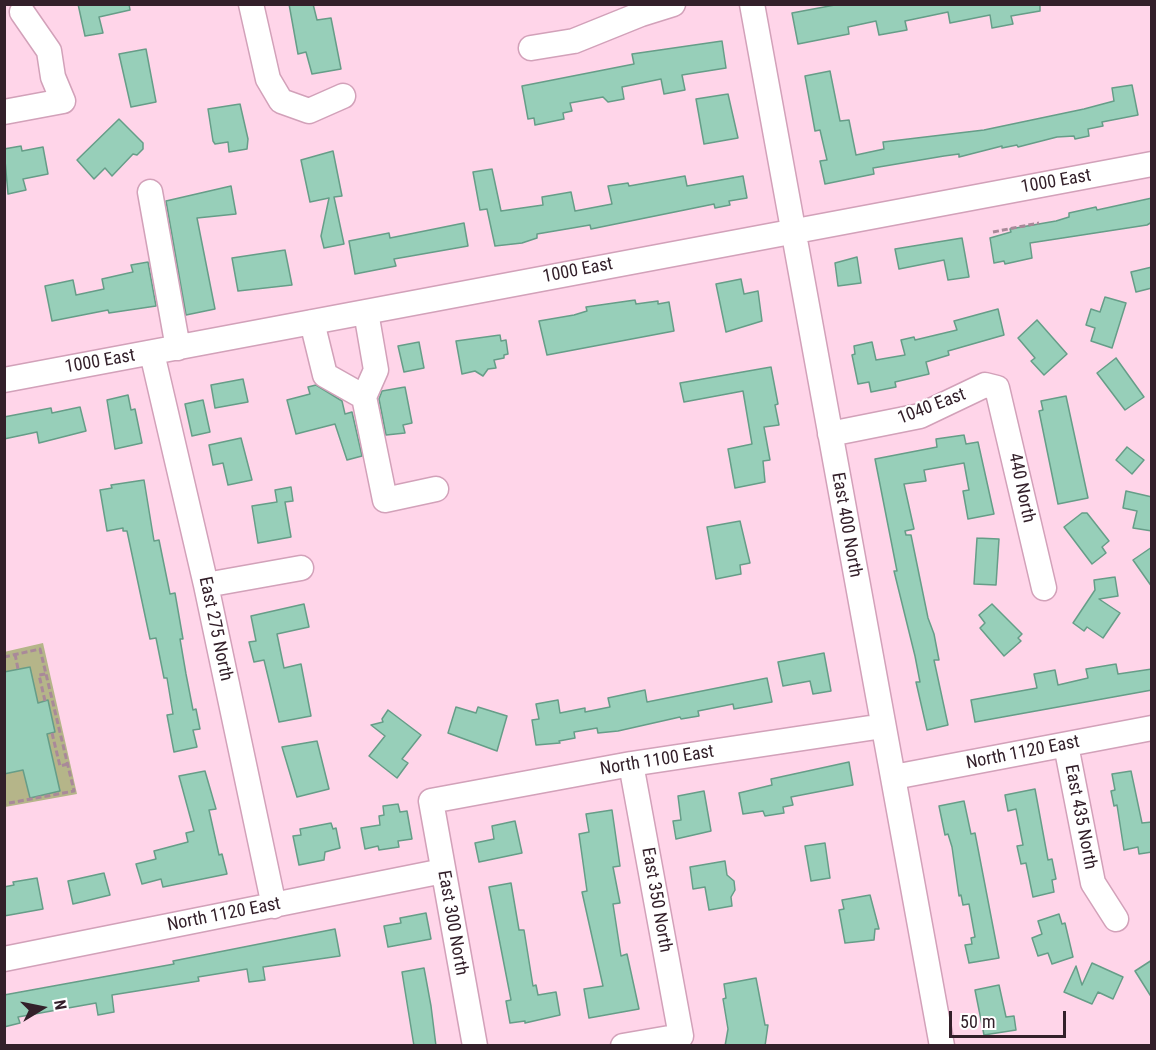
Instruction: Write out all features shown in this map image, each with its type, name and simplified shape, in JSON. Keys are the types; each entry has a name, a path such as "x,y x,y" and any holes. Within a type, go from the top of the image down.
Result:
{"street":[{"path":"251,4 268,79 281,101 309,111 344,96"},
{"path":"531,48 574,41 641,14 673,4"},
{"name":"East 400 North","path":"752,4 942,1046"},
{"path":"4,112 63,101 53,77 49,51 22,12"},
{"name":"1000 East","path":"4,380 1152,164"},
{"path":"150,192 178,348"},
{"path":"366,312 376,370 364,398 385,500 436,489"},
{"path":"312,322 325,375 364,398"},
{"name":"East 275 North","path":"152,353 206,585 274,906"},
{"name":"1040 East","path":"830,434 920,416 985,385 997,388"},
{"name":"440 North","path":"997,388 1044,588"},
{"path":"206,585 301,568"},
{"name":"North 1100 East","path":"431,801 631,764 883,726"},
{"name":"North 1120 East","path":"894,777 1152,728"},
{"name":"East 435 North","path":"1066,745 1093,883 1116,919"},
{"name":"East 350 North","path":"623,1046 681,1036 631,764"},
{"name":"East 300 North","path":"431,801 475,1046"},
{"name":"North 1120 East","path":"4,959 442,871"}],"path":[{"path":"993,232 1039,223"},
{"path":"4,657 40,649 75,791 4,804"},
{"path":"15,654 18,669"},
{"path":"45,701 39,675 46,674"},
{"path":"52,733 60,766 68,764"}],"green space":[{"path":"43,643 77,794 5,807 4,652"}],"building":[{"path":"78,4 129,4 130,10 99,17 103,33 85,36"},
{"path":"289,4 313,4 317,20 331,18 341,69 312,74 306,52 298,54"},
{"path":"840,4 1040,4 1040,11 1011,16 1013,24 992,28 990,15 950,23 948,12 905,21 907,30 879,35 876,21 848,27 849,34 798,44 792,13"},
{"path":"722,41 726,68 682,75 685,90 664,94 661,79 622,87 624,99 608,102 603,97 570,103 572,111 563,113 564,119 535,125 534,118 528,119 522,86 634,64 632,54"},
{"path":"146,49 156,102 131,107 119,54"},
{"path":"830,71 840,121 849,120 856,155 884,149 883,142 984,130 1084,109 1114,101 1112,88 1132,85 1138,115 1102,122 1103,126 1088,129 1089,136 1075,139 1074,136 1057,137 1018,147 1017,145 1002,148 1002,146 959,157 959,154 873,168 874,174 825,184 820,161 827,160 820,130 815,131 805,76"},
{"path":"728,94 738,138 704,144 696,99"},
{"path":"240,104 248,139 247,149 229,152 228,142 215,144 213,141 208,109"},
{"path":"119,119 143,143 143,149 137,155 133,154 112,176 105,168 94,179 77,160"},
{"path":"21,146 22,151 43,147 48,174 23,179 26,190 8,194 4,149"},
{"path":"333,151 342,196 334,197 344,244 324,248 321,236 329,198 310,202 301,160"},
{"path":"492,169 501,211 543,205 542,197 571,192 575,211 612,204 608,186 628,183 629,186 685,176 687,186 743,176 747,198 729,201 730,205 715,208 714,204 591,229 590,225 537,234 537,238 522,243 495,246 487,209 480,210 473,172"},
{"path":"231,186 236,214 197,218 215,309 186,315 166,201"},
{"path":"1152,198 1152,222 1147,225 1030,243 1032,258 1005,264 1004,261 994,263 990,238 1011,232 1010,229 1056,221 1069,217 1069,213 1096,207 1097,210"},
{"path":"464,223 468,246 394,259 396,266 355,274 349,241 389,233 390,238"},
{"path":"962,238 969,277 948,280 944,260 899,269 895,249"},
{"path":"285,250 292,285 238,291 232,258"},
{"path":"857,257 861,283 838,286 835,263"},
{"path":"148,262 156,306 109,313 108,310 52,321 45,286 73,280 76,295 104,289 102,279 133,272 131,265"},
{"path":"1152,267 1152,288 1136,292 1131,272"},
{"path":"741,279 744,294 758,291 762,321 726,332 716,284"},
{"path":"1105,297 1126,303 1112,348 1091,341 1095,328 1086,325 1091,309 1100,312"},
{"path":"635,300 636,304 669,302 674,331 547,355 539,321 574,315 587,311 586,307"},
{"path":"998,309 1004,335 948,351 949,355 926,362 929,374 895,382 896,387 871,392 869,382 858,384 852,355 855,354 854,346 872,342 876,360 905,355 901,340 914,337 915,340 957,330 954,321"},
{"path":"1037,320 1067,354 1044,375 1031,361 1035,358 1018,338"},
{"path":"500,335 501,341 506,340 508,354 504,355 504,358 494,360 496,368 488,369 483,376 475,371 462,374 456,341"},
{"path":"419,342 424,368 404,372 398,346"},
{"path":"1116,358 1144,397 1125,410 1097,373"},
{"path":"771,367 778,404 775,405 779,425 764,427 770,460 763,461 765,482 735,488 728,449 752,444 743,391 684,402 680,383"},
{"path":"243,379 248,402 215,408 211,385"},
{"path":"316,385 342,401 345,414 352,412 362,456 347,460 335,424 296,434 287,400 310,394 308,387"},
{"path":"405,387 412,423 403,425 405,433 386,435 379,399 382,391"},
{"path":"128,395 131,410 135,409 142,443 115,449 107,400"},
{"path":"1066,396 1088,498 1058,504 1039,411 1043,410 1041,401"},
{"path":"203,400 210,432 192,436 185,404"},
{"path":"80,407 86,431 39,443 37,432 4,439 4,417 51,408 52,413"},
{"path":"964,435 966,444 978,442 994,514 968,519 963,491 969,490 964,463 924,470 926,481 904,484 914,529 905,531 906,535 911,535 928,618 934,634 939,660 934,660 948,725 927,730 916,682 920,682 915,656 894,571 897,571 875,459 937,447 936,439"},
{"path":"241,438 252,480 228,485 223,463 213,465 209,445"},
{"path":"1127,447 1144,460 1132,474 1116,460"},
{"path":"144,480 154,541 159,540 170,594 175,593 186,674 193,710 196,709 200,729 193,730 197,747 174,752 167,715 173,714 167,678 164,678 156,638 150,639 127,531 123,531 123,528 107,531 100,490 112,488 111,485"},
{"path":"291,487 293,501 285,502 291,537 258,543 252,506 277,502 275,490"},
{"path":"1126,491 1152,497 1152,531 1133,528 1137,511 1123,508"},
{"path":"1082,513 1087,513 1109,541 1102,547 1106,553 1092,564 1064,527"},
{"path":"740,521 750,563 740,565 741,574 716,579 707,527"},
{"path":"977,538 999,539 996,585 974,584"},
{"path":"1152,547 1152,587 1133,560"},
{"path":"1115,577 1118,596 1099,599 1120,613 1103,638 1087,627 1084,631 1073,623 1095,590 1094,580"},
{"path":"304,604 309,627 277,634 284,668 301,664 311,716 279,722 264,660 254,662 249,642 256,641 251,616"},
{"path":"992,604 1022,634 1018,638 1021,641 1004,656 980,628 985,623 979,615"},
{"path":"824,653 831,691 813,694 810,681 783,686 778,662"},
{"path":"1116,664 1118,674 1152,669 1152,690 975,722 971,700 1037,688 1034,674 1055,670 1058,685 1088,678 1086,669"},
{"path":"30,667 38,703 48,700 55,732 47,734 60,791 30,798 23,770 4,774 4,672"},
{"path":"767,678 772,702 734,709 733,704 698,711 699,716 681,719 680,717 618,731 598,733 597,728 574,732 575,738 559,741 560,743 536,745 532,720 539,719 536,704 558,700 560,713 585,708 585,712 610,707 608,698 645,690 647,702"},
{"path":"456,707 476,713 478,707 507,716 497,751 448,733"},
{"path":"388,710 421,735 402,759 408,763 397,778 369,756 385,736 371,725 383,722 382,719"},
{"path":"317,741 329,789 297,797 282,747"},
{"path":"849,762 853,785 791,797 793,805 783,807 784,813 765,816 763,811 743,814 739,793 772,785 771,779"},
{"path":"205,771 216,809 209,810 219,855 222,854 227,874 163,887 161,879 142,884 136,864 156,859 154,851 188,842 186,833 194,831 179,776"},
{"path":"1131,771 1142,823 1152,822 1152,852 1139,854 1138,847 1124,850 1117,805 1114,806 1111,791 1115,790 1112,774"},
{"path":"1035,789 1048,860 1052,859 1056,879 1052,880 1054,892 1033,897 1026,863 1021,864 1017,846 1023,845 1016,809 1008,811 1005,795"},
{"path":"704,791 711,831 676,839 673,821 681,820 678,796"},
{"path":"964,801 971,834 975,833 999,958 969,963 965,945 972,944 971,938 975,937 969,904 963,905 961,895 959,896 952,847 948,834 945,835 939,806"},
{"path":"398,804 400,812 407,811 412,839 398,841 399,847 379,850 378,846 365,849 361,828 380,825 379,816 384,815 383,806"},
{"path":"612,810 620,866 613,867 620,903 613,904 621,956 627,954 639,1009 589,1018 584,989 603,986 582,892 587,891 579,834 589,832 586,814"},
{"path":"515,821 522,853 479,862 475,843 494,839 492,826"},
{"path":"331,823 333,829 336,828 340,848 325,852 324,860 299,865 293,836 301,835 300,829"},
{"path":"825,843 830,878 811,881 805,846"},
{"path":"725,861 727,875 734,881 732,906 709,910 705,887 693,889 690,867"},
{"path":"104,873 110,895 73,904 68,881"},
{"path":"37,878 43,909 4,916 4,887 14,885 13,882"},
{"path":"511,883 519,930 524,930 533,986 536,985 538,995 556,992 560,1015 525,1023 525,1021 510,1023 506,1001 511,1000 489,887"},
{"path":"870,895 879,929 875,929 874,940 845,943 839,910 844,909 842,900"},
{"path":"426,913 431,939 388,947 384,926 401,923 400,918"},
{"path":"1059,914 1062,924 1065,923 1073,957 1052,964 1048,953 1038,956 1032,938 1042,934 1038,921"},
{"path":"335,929 340,956 263,967 265,980 249,982 247,969 198,977 199,981 112,995 114,1012 98,1015 96,1003 18,1017 20,1023 4,1027 4,995 174,964 173,961"},
{"path":"1152,960 1152,998 1135,971"},
{"path":"1092,963 1123,977 1113,999 1098,992 1092,1004 1064,992 1076,966 1082,985"},
{"path":"424,968 436,1046 414,1046 402,972"},
{"path":"756,978 765,1025 768,1025 765,1046 725,1046 728,1029 723,999 726,998 724,984"},
{"path":"999,985 1006,1017 1014,1016 1016,1030 984,1035 975,990"}]}
